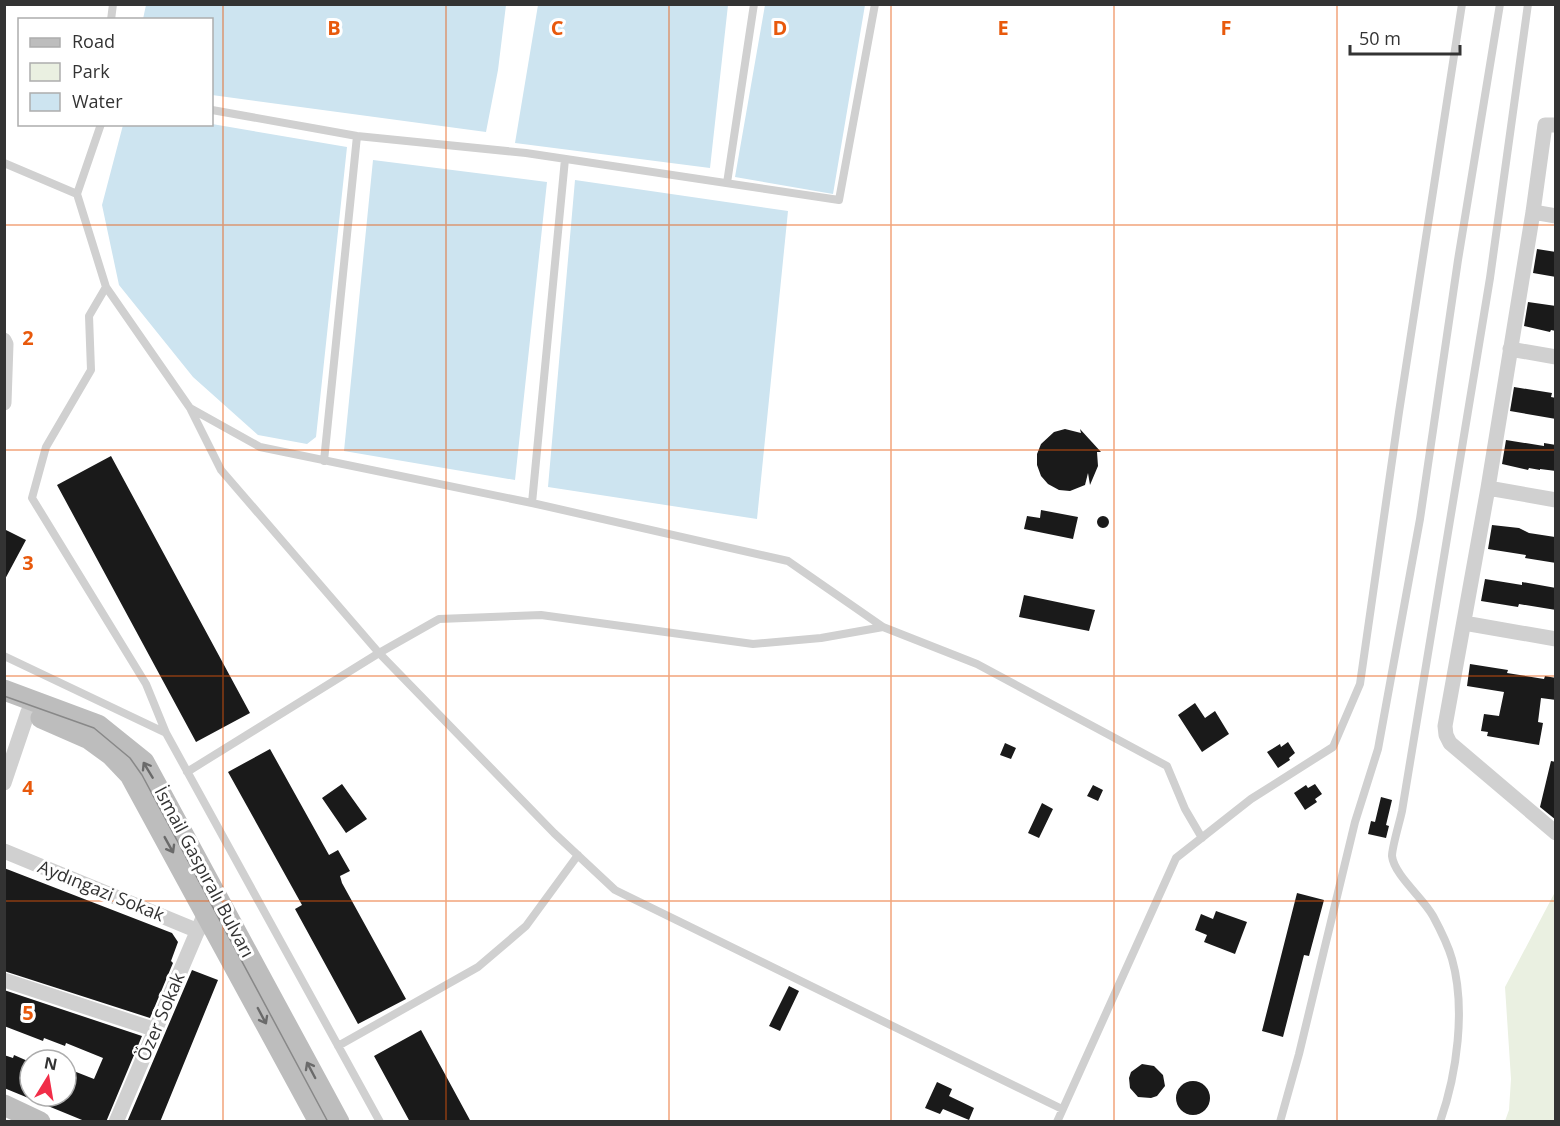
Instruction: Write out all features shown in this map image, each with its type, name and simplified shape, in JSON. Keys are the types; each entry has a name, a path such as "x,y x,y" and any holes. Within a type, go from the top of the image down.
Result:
{"main road":[{"name":"İsmail Gaspıralı Bulvarı","path":"4,690 98,725 144,762 339,1122"},
{"path":"4,704 89,739 111,755 130,775 319,1122"},
{"path":"4,1105 40,1122"}],"street":[{"path":"1556,125 1545,125 1488,488 1450,693 1446,735 1450,743 1470,761 1556,833"},
{"path":"1533,212 1556,216"},
{"path":"4,340 6,344 5,402"},
{"path":"1510,349 1556,357"},
{"path":"1488,488 1556,500"},
{"path":"1464,623 1556,639"},
{"path":"4,783 28,712"},
{"name":"Aydıngazi Sokak","path":"4,851 198,931"},
{"name":"Özer Sokak","path":"117,1122 206,912"},
{"path":"4,980 156,1030"}],"lane":[{"path":"727,183 754,4"},
{"path":"213,110 357,136 526,153 839,200 875,4"},
{"path":"1057,1122 1176,858 1251,799 1333,747 1360,684 1373,585 1462,4"},
{"path":"1280,1122 1299,1054 1354,822 1378,749 1420,519 1456,272 1500,4"},
{"path":"1440,1122 1449,1096 1457,1038 1458,993 1451,958 1432,914 1401,874 1392,856 1402,811 1490,278 1528,4"},
{"path":"100,126 77,194 106,287 190,408 221,470 379,653 615,890 1062,1109"},
{"path":"324,461 357,136"},
{"path":"532,503 565,159"},
{"path":"4,163 77,194"},
{"path":"106,287 89,316 91,370 46,447 32,498 146,684 166,733 380,1122"},
{"path":"190,408 260,447 532,503 788,561 883,627 977,664 1167,766 1185,809 1202,838"},
{"path":"187,772 379,653 439,619 541,615 753,644 820,638 883,627"},
{"path":"4,656 166,733"},
{"path":"338,1046 478,967 526,926 578,855"}],"green space":[{"path":"1555,892 1555,1121 1505,1121 1509,1110 1511,1079 1505,987"}],"water":[{"path":"146,5 506,5 498,70 486,132 213,95 213,18 143,18"},
{"path":"538,5 728,5 710,168 515,143"},
{"path":"765,5 865,5 833,194 735,177"},
{"path":"213,124 347,147 316,437 307,444 258,435 193,377 119,285 102,205 123,126 213,126"},
{"path":"373,160 547,182 515,480 344,451"},
{"path":"575,180 788,211 757,519 548,487"}],"building":[{"path":"1537,249 1556,252 1556,277 1533,273"},
{"path":"1528,302 1556,306 1556,331 1551,330 1550,332 1524,326"},
{"path":"1514,387 1552,393 1551,397 1556,398 1556,419 1510,411"},
{"path":"1065,429 1081,433 1080,429 1101,452 1097,452 1098,466 1090,485 1088,473 1085,485 1070,491 1059,490 1048,484 1041,476 1037,465 1037,454 1041,444 1054,432"},
{"path":"1506,440 1544,446 1544,443 1556,445 1556,471 1529,468 1528,470 1502,464"},
{"path":"111,456 250,713 196,742 57,485"},
{"path":"1041,510 1078,517 1073,539 1024,529 1027,516 1040,518"},
{"path":"1105,516 1108,517 1108,527 1101,528 1098,527 1097,520 1098,517"},
{"path":"1492,525 1519,528 1529,533 1555,537 1556,563 1488,549"},
{"path":"4,529 26,540 4,581"},
{"path":"1485,579 1556,588 1556,610 1481,601"},
{"path":"1024,595 1095,610 1089,631 1019,617"},
{"path":"1470,664 1508,670 1507,673 1544,679 1545,676 1556,678 1556,700 1541,698 1538,722 1543,723 1539,745 1487,736 1488,732 1481,731 1484,714 1499,716 1504,692 1467,686"},
{"path":"1195,703 1205,718 1215,711 1229,734 1202,752 1178,715"},
{"path":"1288,742 1295,753 1289,758 1290,760 1278,768 1267,752"},
{"path":"1005,743 1016,748 1011,759 1000,755"},
{"path":"270,749 329,855 338,850 350,871 340,876 342,883 406,999 358,1024 295,909 302,905 228,772"},
{"path":"1551,761 1556,762 1556,820 1540,807"},
{"path":"342,784 367,819 346,833 322,798"},
{"path":"1315,784 1322,794 1315,799 1317,802 1305,810 1294,793 1306,785 1308,788"},
{"path":"1093,785 1103,790 1098,801 1087,796"},
{"path":"1381,797 1392,800 1386,825 1389,826 1386,838 1368,834 1371,821 1375,822"},
{"path":"1042,803 1053,809 1039,838 1028,833"},
{"path":"4,868 172,933 178,942 171,961 173,963 150,1018 4,971"},
{"path":"1297,893 1324,900 1309,956 1304,955 1283,1037 1262,1031"},
{"path":"1216,911 1247,922 1235,954 1204,942 1207,935 1195,930 1201,914 1213,919"},
{"path":"192,970 218,980 160,1122 127,1122"},
{"path":"789,986 799,991 780,1031 769,1026"},
{"path":"4,990 142,1036 106,1122 87,1122 53,1108 78,1108 78,1073 94,1079 103,1058 66,1043 65,1046 44,1038 43,1041 4,1026"},
{"path":"421,1030 471,1122 410,1122 374,1056"},
{"path":"4,1055 13,1058 14,1055 18,1057 18,1094 4,1088"},
{"path":"1142,1064 1154,1066 1163,1075 1165,1086 1157,1096 1138,1097 1130,1088 1131,1072"},
{"path":"1193,1081 1205,1086 1210,1098 1205,1110 1193,1115 1181,1110 1176,1098 1181,1086"},
{"path":"937,1082 952,1089 949,1096 974,1108 969,1120 943,1109 940,1114 925,1108"}],"tram line":[{"path":"4,696 94,728 130,758 142,775 328,1122"}]}
